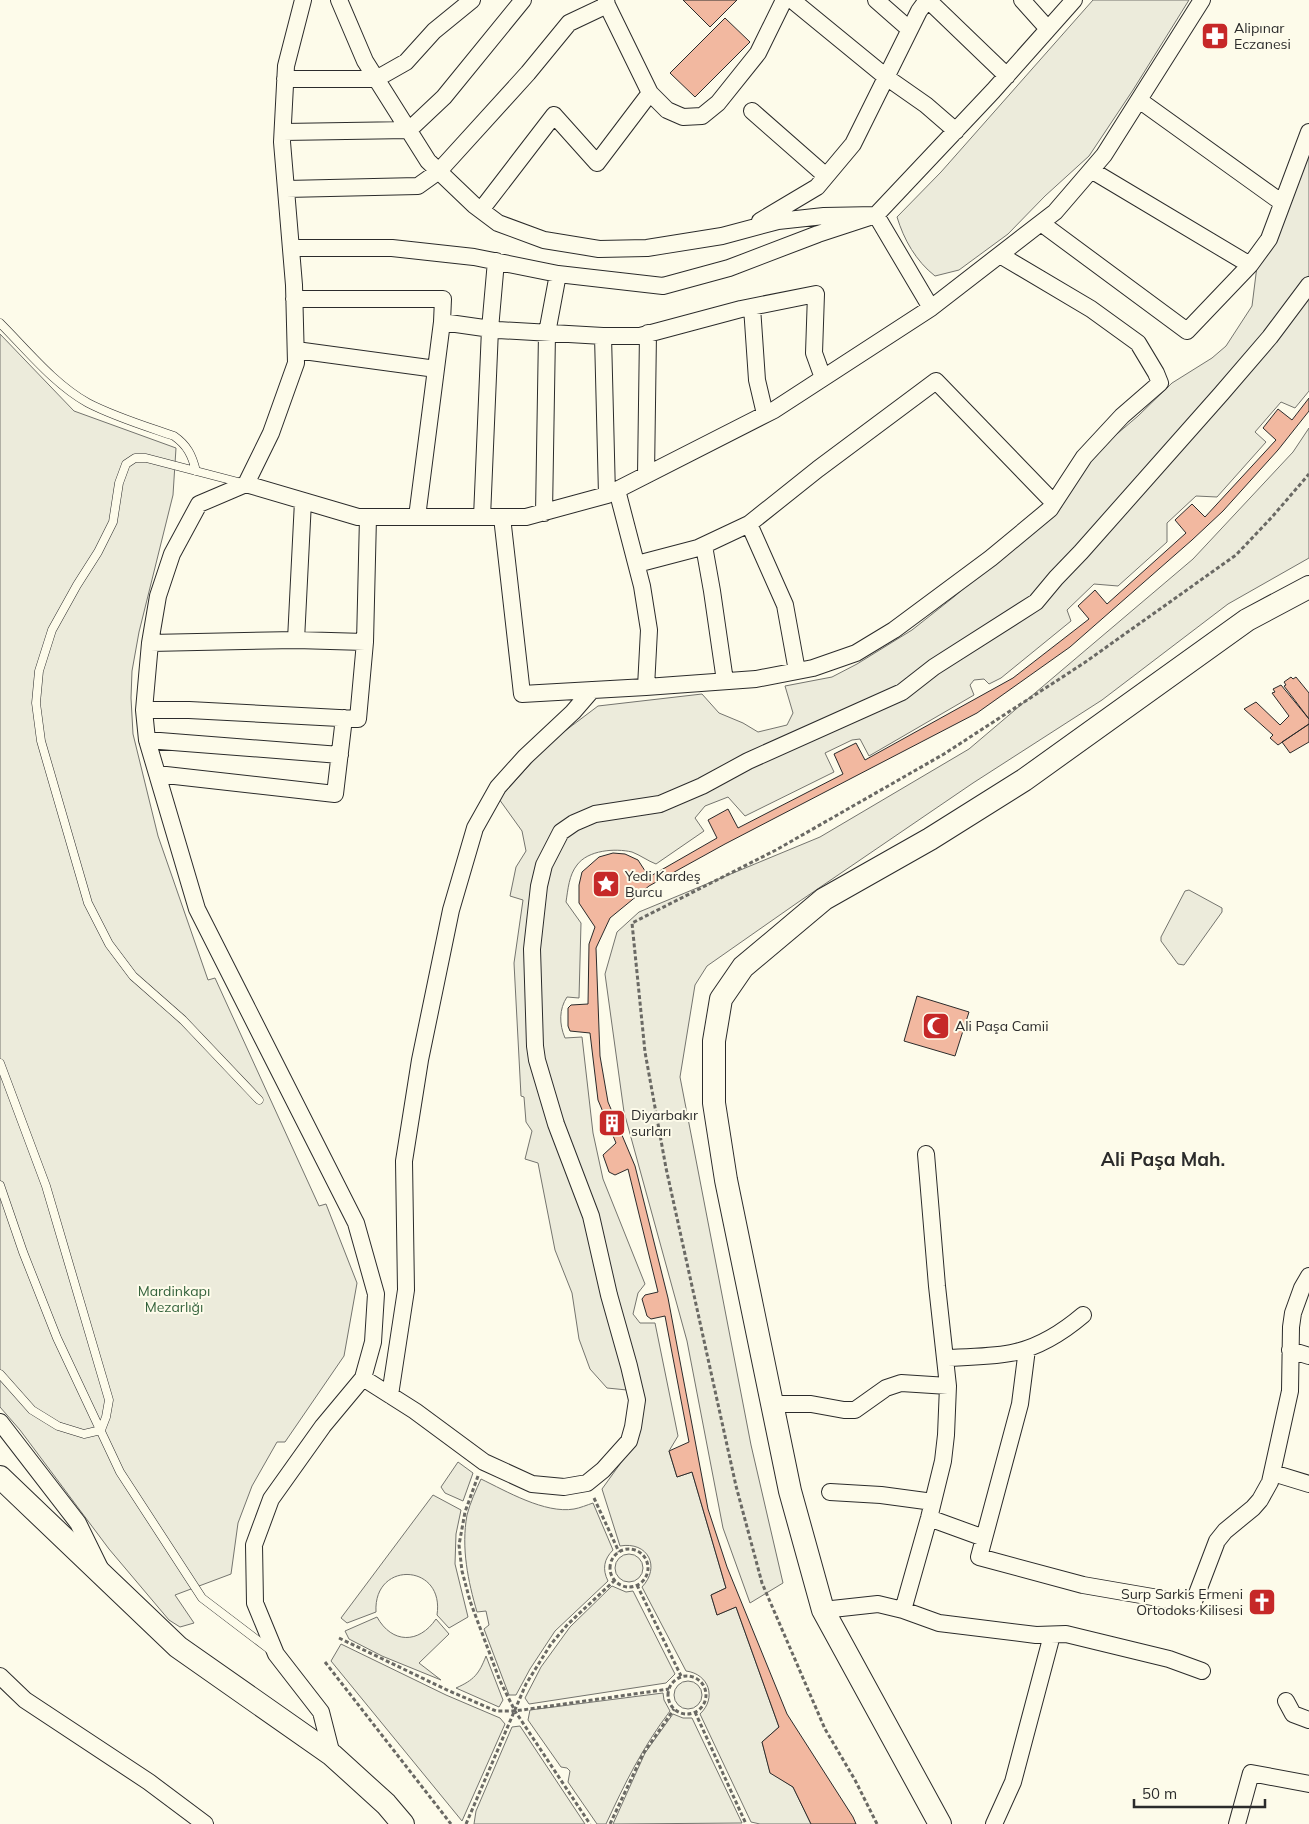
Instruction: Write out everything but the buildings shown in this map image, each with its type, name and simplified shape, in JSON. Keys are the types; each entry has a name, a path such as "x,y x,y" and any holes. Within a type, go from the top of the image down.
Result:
{"street":[{"path":"246,484 271,433 296,363 291,248 282,142 286,66 303,0"},
{"path":"339,0 365,61 428,161 481,210 498,223 544,240 599,248 647,248 722,236 778,221 814,217 876,216"},
{"path":"285,79 376,79 406,62 434,32 472,0"},
{"path":"283,132 409,130 444,97 523,0"},
{"path":"286,189 418,186 439,171 528,74 568,23 607,3 650,93 667,110 683,117 702,116 718,103 758,53 784,0"},
{"path":"792,0 886,77 926,105 956,131"},
{"path":"876,0 909,29"},
{"path":"746,230 817,187 853,144 909,29 928,0 1006,76"},
{"path":"1022,0 1048,29"},
{"path":"332,1755 321,1712 276,1654 255,1603 254,1546 271,1498 323,1426 363,1378 373,1342 376,1294 356,1223 197,910 147,740 144,710 150,643 158,596 172,554 199,504 246,484 358,517 526,517 612,493 765,414 931,308 1055,212 1104,155 1202,0"},
{"path":"291,248 392,248 474,257 558,274 663,286 729,268 818,234 876,216 1006,76 1070,2"},
{"path":"481,210 554,115 597,163 650,93"},
{"path":"1139,100 1281,202"},
{"path":"752,111 826,176"},
{"path":"1042,223 1187,331 1250,265 1268,239 1309,132"},
{"path":"1091,170 1250,265"},
{"path":"876,216 931,308"},
{"path":"502,518 522,694 646,688 756,679 813,668 856,653 894,630 991,558 1050,509 1084,457 1122,416 1160,383 1138,343 1091,309 1000,255"},
{"path":"482,517 490,329 496,261"},
{"path":"544,513 547,333 558,274"},
{"path":"363,1378 414,1411 484,1462 532,1484 564,1487 587,1483 603,1470 629,1441 635,1420 637,1400 629,1366 609,1295 591,1216 554,1116 534,1046 532,949 539,886 544,865 561,832 574,823 595,814 660,804 702,786 748,761 902,692 934,667 1036,602 1221,394 1270,336 1309,285"},
{"path":"442,322 490,329 603,336 640,336 752,307 816,294 814,353 823,378"},
{"path":"294,299 443,299 442,322 416,517"},
{"path":"752,307 756,380 765,414"},
{"path":"646,475 648,333"},
{"path":"603,336 612,493 637,564 642,586 649,630 646,688"},
{"path":"296,350 436,369"},
{"path":"637,564 704,546 749,524 818,469 936,381 1054,503"},
{"path":"296,640 302,501"},
{"path":"144,710 189,710 358,719 365,642 368,517"},
{"path":"749,524 785,605 797,671"},
{"path":"704,546 725,681"},
{"path":"940,1824 823,1610 790,1491 726,1180 714,1103 714,1040 721,999 743,967 824,899 930,839 1024,780 1247,620 1309,587"},
{"path":"150,643 296,640 365,642"},
{"path":"390,1395 406,1290 404,1160 420,1060 451,910 475,828 498,787 525,757 573,712 592,690"},
{"path":"157,774 335,794 344,718"},
{"path":"147,740 340,755"},
{"path":"903,1610 943,1461 948,1386 937,1286 926,1154"},
{"path":"1027,1349 1020,1404 979,1557 1083,1585 1193,1604 1217,1542 1225,1530 1246,1515 1260,1500 1270,1482 1290,1391 1292,1364 1290,1350 1293,1313 1299,1294 1309,1276"},
{"path":"945,1358 1010,1354 1032,1348 1072,1324 1082,1315"},
{"path":"1290,1350 1309,1356"},
{"path":"773,1404 811,1404 855,1410 886,1388 901,1383 948,1386"},
{"path":"0,1422 78,1522 106,1580"},
{"path":"1273,1473 1309,1484"},
{"path":"0,1477 178,1647 332,1755 386,1804 403,1824"},
{"path":"830,1492 881,1495 931,1510 984,1538"},
{"path":"823,1610 878,1604 903,1610 939,1623 1036,1635 1066,1634 1168,1659 1202,1671"},
{"path":"994,1824 1013,1782 1052,1634"},
{"path":"0,1676 25,1700 149,1782 205,1824"},
{"path":"1286,1701 1293,1714 1309,1720"},
{"path":"1237,1824 1251,1773 1309,1784"}],"lane":[{"path":"0,323 58,382 87,402 106,412 174,436 188,450 196,471"},
{"path":"246,484 146,458 135,458 126,464 119,483 113,522 98,552 52,630 39,671 36,703 41,741 88,903 109,944 133,976 183,1020 259,1100"},
{"path":"0,1063 46,1186 109,1400 101,1430"},
{"path":"0,1186 23,1252 57,1338 120,1472 202,1598 276,1654"},
{"path":"0,1374 32,1410 58,1426 84,1434 101,1430"}],"path":[{"path":"877,1824 855,1780 825,1729 762,1583 738,1495 666,1168 645,1052 632,924 776,850 944,754 1084,663 1236,555 1309,474"},
{"path":"484,1462 474,1484 465,1512 459,1545 462,1571 470,1602 500,1681 515,1711 590,1824"},
{"path":"587,1483 619,1552"},
{"path":"625,1549 637,1551 646,1559 648,1565 646,1577 637,1585 625,1586 615,1580 610,1568 611,1562 619,1552 625,1549"},
{"path":"466,1824 526,1684 552,1644 568,1624 615,1580"},
{"path":"637,1585 681,1676"},
{"path":"339,1638 447,1690 496,1711 515,1711 669,1689"},
{"path":"325,1662 452,1824"},
{"path":"681,1676 694,1676 704,1685 706,1698 700,1709 695,1712 684,1714 674,1709 668,1700 669,1689 681,1676"},
{"path":"610,1824 643,1754 674,1709"},
{"path":"695,1712 746,1824"}],"green space":[{"path":"1093,0 1189,0 1089,156 1045,196 1008,234 959,270 935,276 922,264 912,250 903,234 897,217 941,172"},
{"path":"1309,149 1309,391 1295,408 1281,402 1255,432 1266,442 1217,497 1196,496 1167,523 1167,542 1118,586 1094,584 1067,610 1071,621 1001,678 989,684 984,679 974,680 970,685 974,695 869,756 860,739 852,740 825,753 834,772 745,816 728,797 705,806 695,818 704,831 656,864 632,852 610,850 588,856 574,869 568,887 566,902 581,923 579,998 567,997 562,1007 561,1022 565,1038 582,1037 593,1133 603,1179 645,1284 638,1293 633,1314 640,1323 655,1323 678,1436 669,1451 677,1477 692,1472 726,1588 711,1595 717,1615 736,1607 779,1727 762,1742 770,1772 793,1787 811,1824 760,1824 751,1822 700,1714 708,1701 708,1688 700,1677 686,1671 642,1587 651,1571 649,1557 638,1547 620,1546 602,1489 620,1464 637,1432 627,1390 607,1388 590,1369 579,1339 572,1293 555,1250 538,1163 525,1159 532,1131 526,1122 524,1097 521,1096 514,963 523,900 510,896 516,867 526,851 522,831 499,799 549,743 598,706 702,694 719,713 743,723 758,732 787,725 793,713 785,686 832,677 857,664 912,630 955,596 995,560 1097,451 1138,416 1172,383 1212,358 1226,346 1252,306 1257,266"},
{"name":"Mardinkapı Mezarlığı","path":"0,334 74,411 176,448 173,495 139,632 132,671 133,734 158,836 208,980 215,978 319,1206 326,1204 357,1283 344,1356 285,1442 277,1442 252,1486 238,1523 231,1574 175,1595 194,1623 180,1627 169,1620 109,1549 20,1430 0,1407"},
{"path":"1309,428 1309,558 1228,604 1102,700 973,783 797,903 707,966 695,985 680,1077 751,1445 783,1583 750,1603 723,1528 687,1341 624,1112 605,974 617,932 639,912 820,837 969,749 1193,559 1293,452"},
{"path":"1189,890 1222,908 1222,912 1184,965 1178,964 1161,941 1161,937 1185,891"},
{"path":"458,1462 473,1473 463,1501 445,1493 441,1487"},
{"path":"481,1479 538,1505 551,1508 574,1509 593,1503 613,1550 605,1564 608,1581 555,1631 530,1669 516,1695 509,1695 484,1629 489,1625 486,1611 477,1612 468,1576 465,1552 465,1527 468,1510"},
{"path":"433,1495 461,1510 456,1534 455,1564 468,1617 449,1628 437,1615 437,1598 430,1585 420,1577 408,1575 396,1576 385,1583 378,1595 376,1612 347,1623 341,1618"},
{"path":"629,1554 639,1558 643,1568 639,1578 629,1582 619,1578 615,1568 619,1558"},
{"path":"612,1586 626,1592 633,1591 675,1674 666,1683 529,1704 525,1698 541,1667 570,1627"},
{"path":"377,1617 390,1632 406,1638 422,1633 436,1619 449,1634 419,1663 441,1680 382,1656 349,1639 345,1631"},
{"path":"341,1644 446,1695 500,1718 505,1724 462,1821 331,1661"},
{"path":"486,1656 503,1700 499,1707 456,1688 475,1676"},
{"path":"688,1681 698,1685 702,1695 698,1705 688,1709 678,1705 674,1695 678,1685"},
{"path":"663,1693 664,1700 670,1711 651,1738 635,1766 606,1824 597,1824 568,1782 570,1771 567,1768 561,1767 528,1720 530,1710"},
{"path":"673,1714 683,1718 692,1718 742,1823 613,1824 645,1753"},
{"path":"520,1726 585,1824 474,1824 476,1811 512,1727"}],"place":[{"name":"Alipınar Eczanesi","path":"1215,36"},
{"name":"Yedi Kardeş Burcu","path":"606,884"},
{"name":"Ali Paşa Camii","path":"936,1026"},
{"name":"Diyarbakır surları","path":"612,1123"},
{"name":"Surp Sarkis Ermeni Ortodoks Kilisesi","path":"1262,1602"}],"district":[{"name":"Ali Paşa Mah.","path":"1163,1159"}]}
